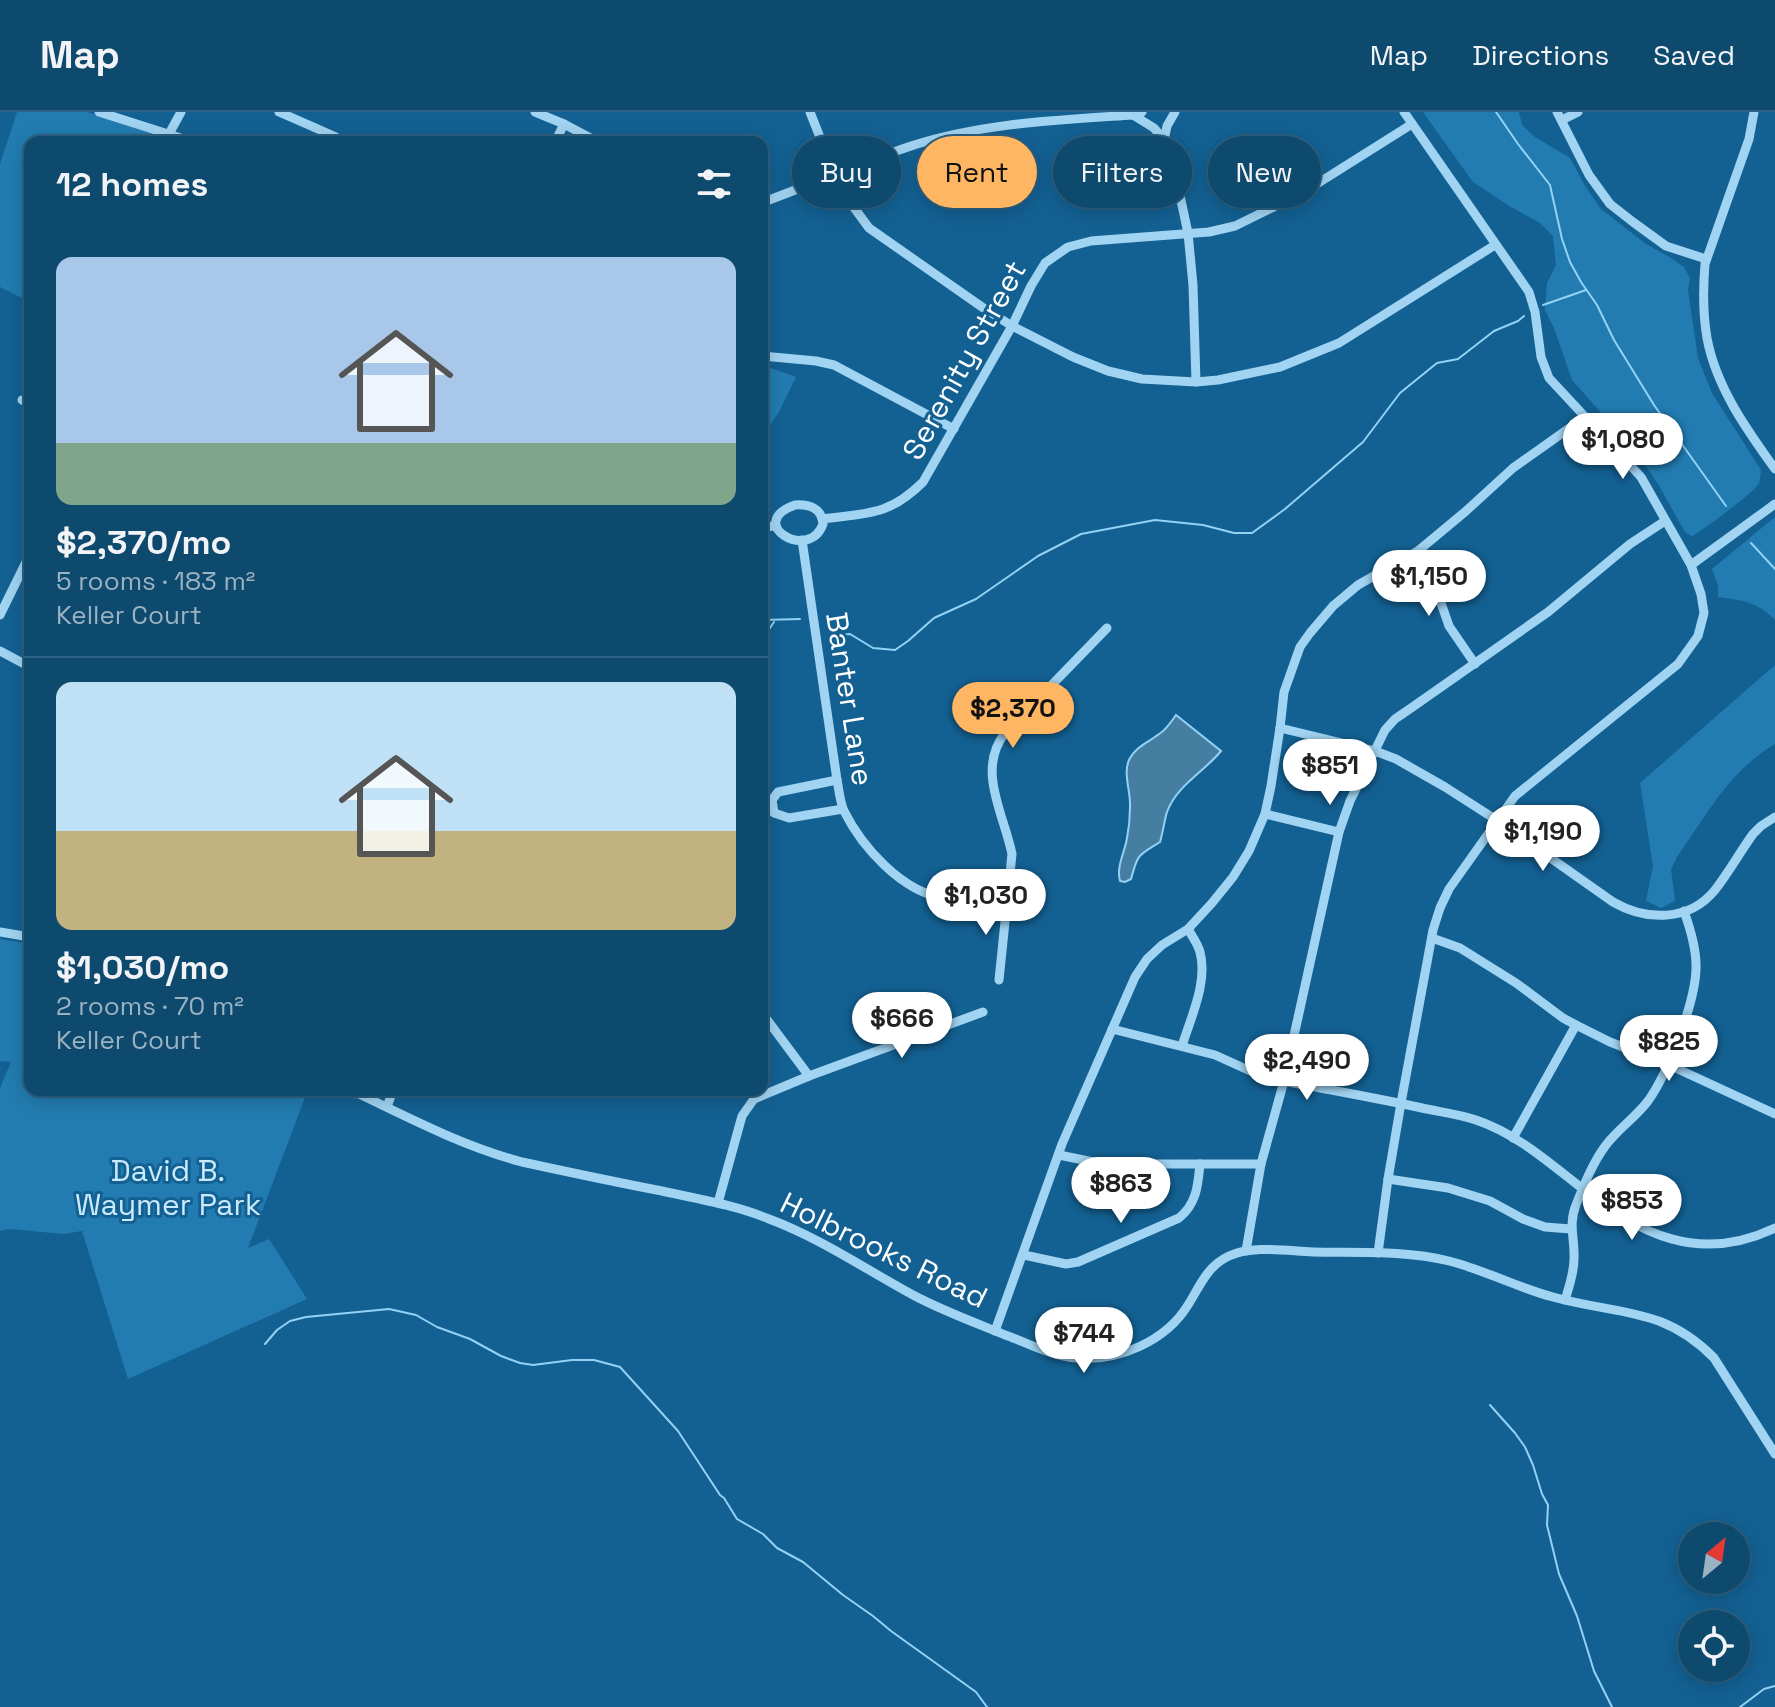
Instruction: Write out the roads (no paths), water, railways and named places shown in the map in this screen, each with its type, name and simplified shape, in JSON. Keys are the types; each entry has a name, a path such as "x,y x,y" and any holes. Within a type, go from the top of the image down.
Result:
{"street":[{"path":"99,112 175,136"},
{"path":"169,134 181,112"},
{"path":"279,112 334,136"},
{"path":"535,112 587,136"},
{"path":"810,112 820,136"},
{"path":"1165,136 1175,112"},
{"path":"1378,1253 1401,1103 1432,938 1449,889 1515,796 1678,664 1698,636 1704,613 1691,565 1641,477 1549,378 1541,357 1529,292 1404,112"},
{"path":"1578,112 1560,116 1589,175 1610,204 1666,246 1706,259"},
{"path":"1754,112 1749,139 1706,259 1707,338 1717,373 1746,429 1775,469"},
{"path":"901,150 1010,125 1137,113 1161,136"},
{"path":"558,136 564,124"},
{"name":"Serenity Street","path":"776,526 779,515 795,505 811,506 822,519 876,512 906,498 923,482 1045,263 1068,247 1091,241 1209,232 1235,226 1304,192 1412,124"},
{"path":"768,199 792,190"},
{"path":"854,208 869,228 1012,326 1073,357 1108,371 1142,379 1196,382 1280,367 1339,343 1495,245"},
{"path":"1183,208 1193,285 1196,382"},
{"path":"768,357 834,365 954,429"},
{"path":"995,1331 1062,1144 1135,977 1147,959 1162,945 1188,929 1212,903 1249,851 1265,814 1284,692 1300,647 1333,606 1358,585 1418,551 1513,468 1585,417"},
{"path":"1691,565 1775,504"},
{"path":"768,527 776,526 783,537 802,540 818,534 822,519"},
{"path":"1246,1251 1261,1164 1284,1081 1339,832 1350,801 1385,730 1395,719 1548,612 1630,544 1665,521"},
{"name":"Banter Lane","path":"802,540 843,809 879,860 899,879 920,891 944,898 1007,897"},
{"path":"1418,551 1430,571 1449,626 1475,664"},
{"path":"0,615 24,566"},
{"path":"999,980 1012,854 992,784 992,764 999,740 1107,628"},
{"path":"0,651 24,664"},
{"path":"1280,728 1396,759 1498,821 1624,908 1646,915 1666,915 1699,904 1714,891 1753,834 1775,817"},
{"path":"837,780 778,792 772,800 774,813 789,818 843,809"},
{"path":"1265,814 1339,832"},
{"path":"1565,1300 1574,1258 1571,1229 1574,1209 1607,1144 1649,1100 1687,1015 1697,966 1684,911"},
{"path":"1182,1046 1200,989 1202,972 1200,950 1188,929"},
{"path":"0,932 24,936"},
{"path":"1432,938 1460,948 1576,1025 1775,1114"},
{"path":"768,1092 983,1012"},
{"path":"768,1021 809,1076"},
{"path":"1513,1138 1576,1025"},
{"path":"1112,1029 1215,1055 1257,1074 1284,1081 1478,1120 1538,1153 1583,1190 1651,1233 1699,1245 1730,1244 1775,1228"},
{"name":"Holbrooks Road","path":"364,1096 492,1154 718,1203 768,1218 796,1230 913,1295 995,1331 1071,1357 1096,1358 1125,1352 1153,1339 1169,1328 1188,1306 1211,1268 1228,1257 1246,1251 1378,1253 1448,1261 1565,1300 1654,1318 1690,1337 1714,1358 1775,1454"},
{"path":"387,1107 391,1096"},
{"path":"718,1203 736,1134 747,1106 759,1096"},
{"path":"1059,1155 1103,1164 1261,1164"},
{"path":"1024,1255 1066,1264 1078,1262 1179,1218 1194,1200 1200,1164"},
{"path":"1388,1179 1448,1188 1490,1201 1545,1227 1571,1229"}],"waterway":[{"path":"1496,112 1550,185 1570,262 1614,340 1654,405 1726,506"},
{"path":"1543,305 1586,290"},
{"path":"830,636 850,634 873,648 895,650 934,618 976,599 1038,556 1081,534 1155,520 1252,533 1363,442 1400,393 1437,363 1458,359 1494,331 1524,316"},
{"path":"1751,543 1775,569"},
{"path":"768,620 800,619"},
{"path":"768,631 774,622"},
{"path":"265,1344 290,1321 389,1309 416,1315 520,1363 533,1365 594,1360 620,1367 678,1431 737,1519 763,1534 777,1548 803,1562 976,1692 987,1707"},
{"path":"1490,1405 1515,1433 1533,1465 1548,1505 1547,1525 1559,1574 1577,1616 1594,1671 1612,1707"},
{"path":"1740,1707 1764,1689 1775,1686"}],"park label":[{"name":"David B. Waymer Park","path":"168,1187"}]}
